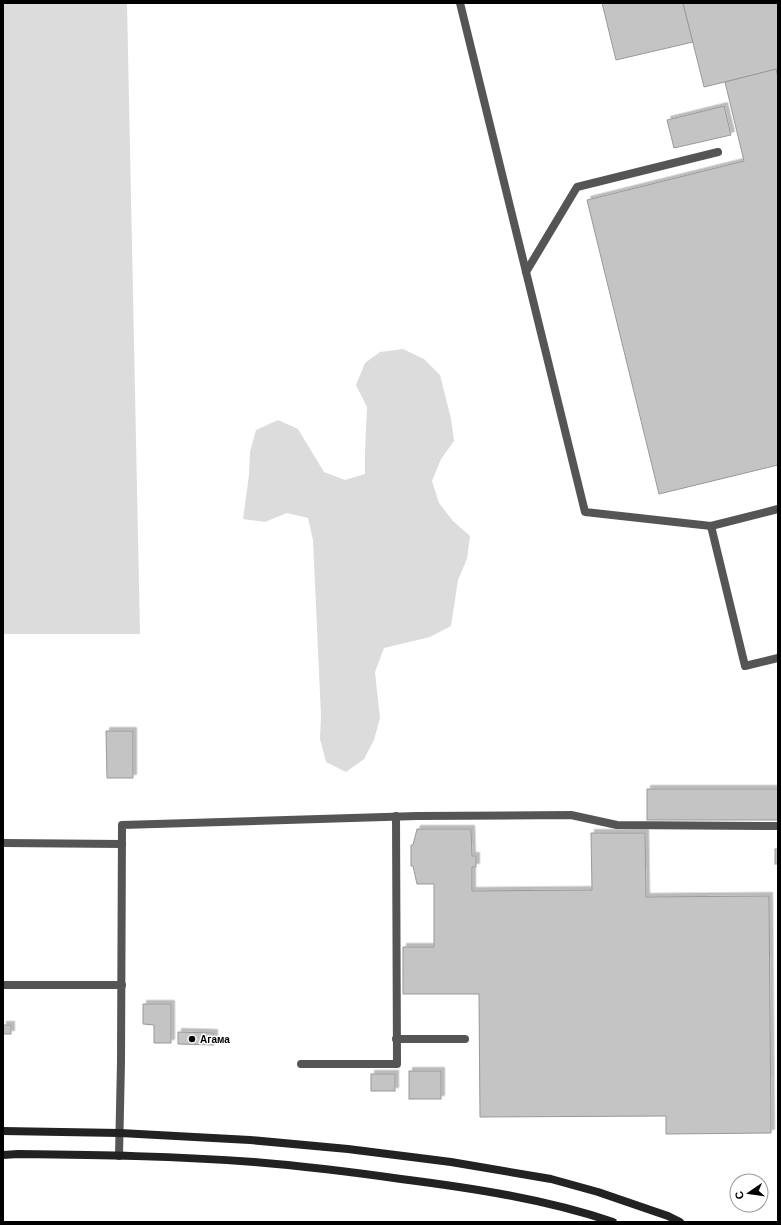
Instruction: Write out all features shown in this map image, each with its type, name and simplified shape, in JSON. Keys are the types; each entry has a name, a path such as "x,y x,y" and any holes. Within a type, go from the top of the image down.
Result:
{"main road":[{"path":"3,1131 120,1133 250,1140 348,1149 451,1162 552,1179 598,1192 668,1216 680,1222"},
{"path":"3,1155 119,1156 254,1162 349,1172 443,1184 549,1204 613,1222"}],"lane":[{"path":"460,3 585,512 711,526 778,509"},
{"path":"526,272 577,186 718,152"},
{"path":"711,526 745,666 778,658"},
{"path":"119,1156 122,985 122,825 396,816 571,815 617,825 778,826"},
{"path":"301,1064 396,1064 396,816"},
{"path":"3,844 122,844"},
{"path":"3,985 122,985"},
{"path":"396,1039 465,1039"}],"shaded area":[{"path":"3,3 127,3 140,634 3,634"},
{"path":"403,349 424,359 440,375 451,419 454,441 441,459 432,481 439,503 453,521 470,536 467,559 458,580 451,626 430,637 384,648 375,672 380,718 374,740 364,759 346,772 326,762 320,739 321,716 313,540 308,518 287,513 265,522 243,519 249,475 250,452 256,430 278,420 298,429 324,472 345,480 365,474 367,407 356,385 365,363 380,352"}],"building":[{"path":"602,3 683,3 693,42 616,60"},
{"path":"683,3 778,3 778,69 704,87"},
{"path":"776,69 778,77 778,465 659,494 587,200 744,161 725,82"},
{"path":"724,106 731,135 674,148 667,120"},
{"path":"106,731 133,731 133,778 107,778"},
{"path":"647,789 778,789 778,820 647,820"},
{"path":"417,829 471,829 472,856 476,856 476,867 472,867 472,891 592,890 591,833 645,833 646,897 769,896 771,1133 666,1134 666,1116 480,1117 479,994 403,994 403,947 434,947 434,884 417,884 413,866 411,866 411,845 413,845"},
{"path":"775,849 778,849 778,864 775,864"},
{"path":"143,1004 171,1004 171,1043 154,1043 154,1025 143,1024"},
{"path":"3,1025 11,1025 11,1034 3,1034"},
{"path":"178,1032 214,1033 214,1045 178,1044"},
{"path":"409,1071 441,1071 441,1099 409,1099"},
{"path":"371,1074 395,1074 395,1091 371,1091"}],"place":[{"name":"Агама","path":"192,1039"}]}
